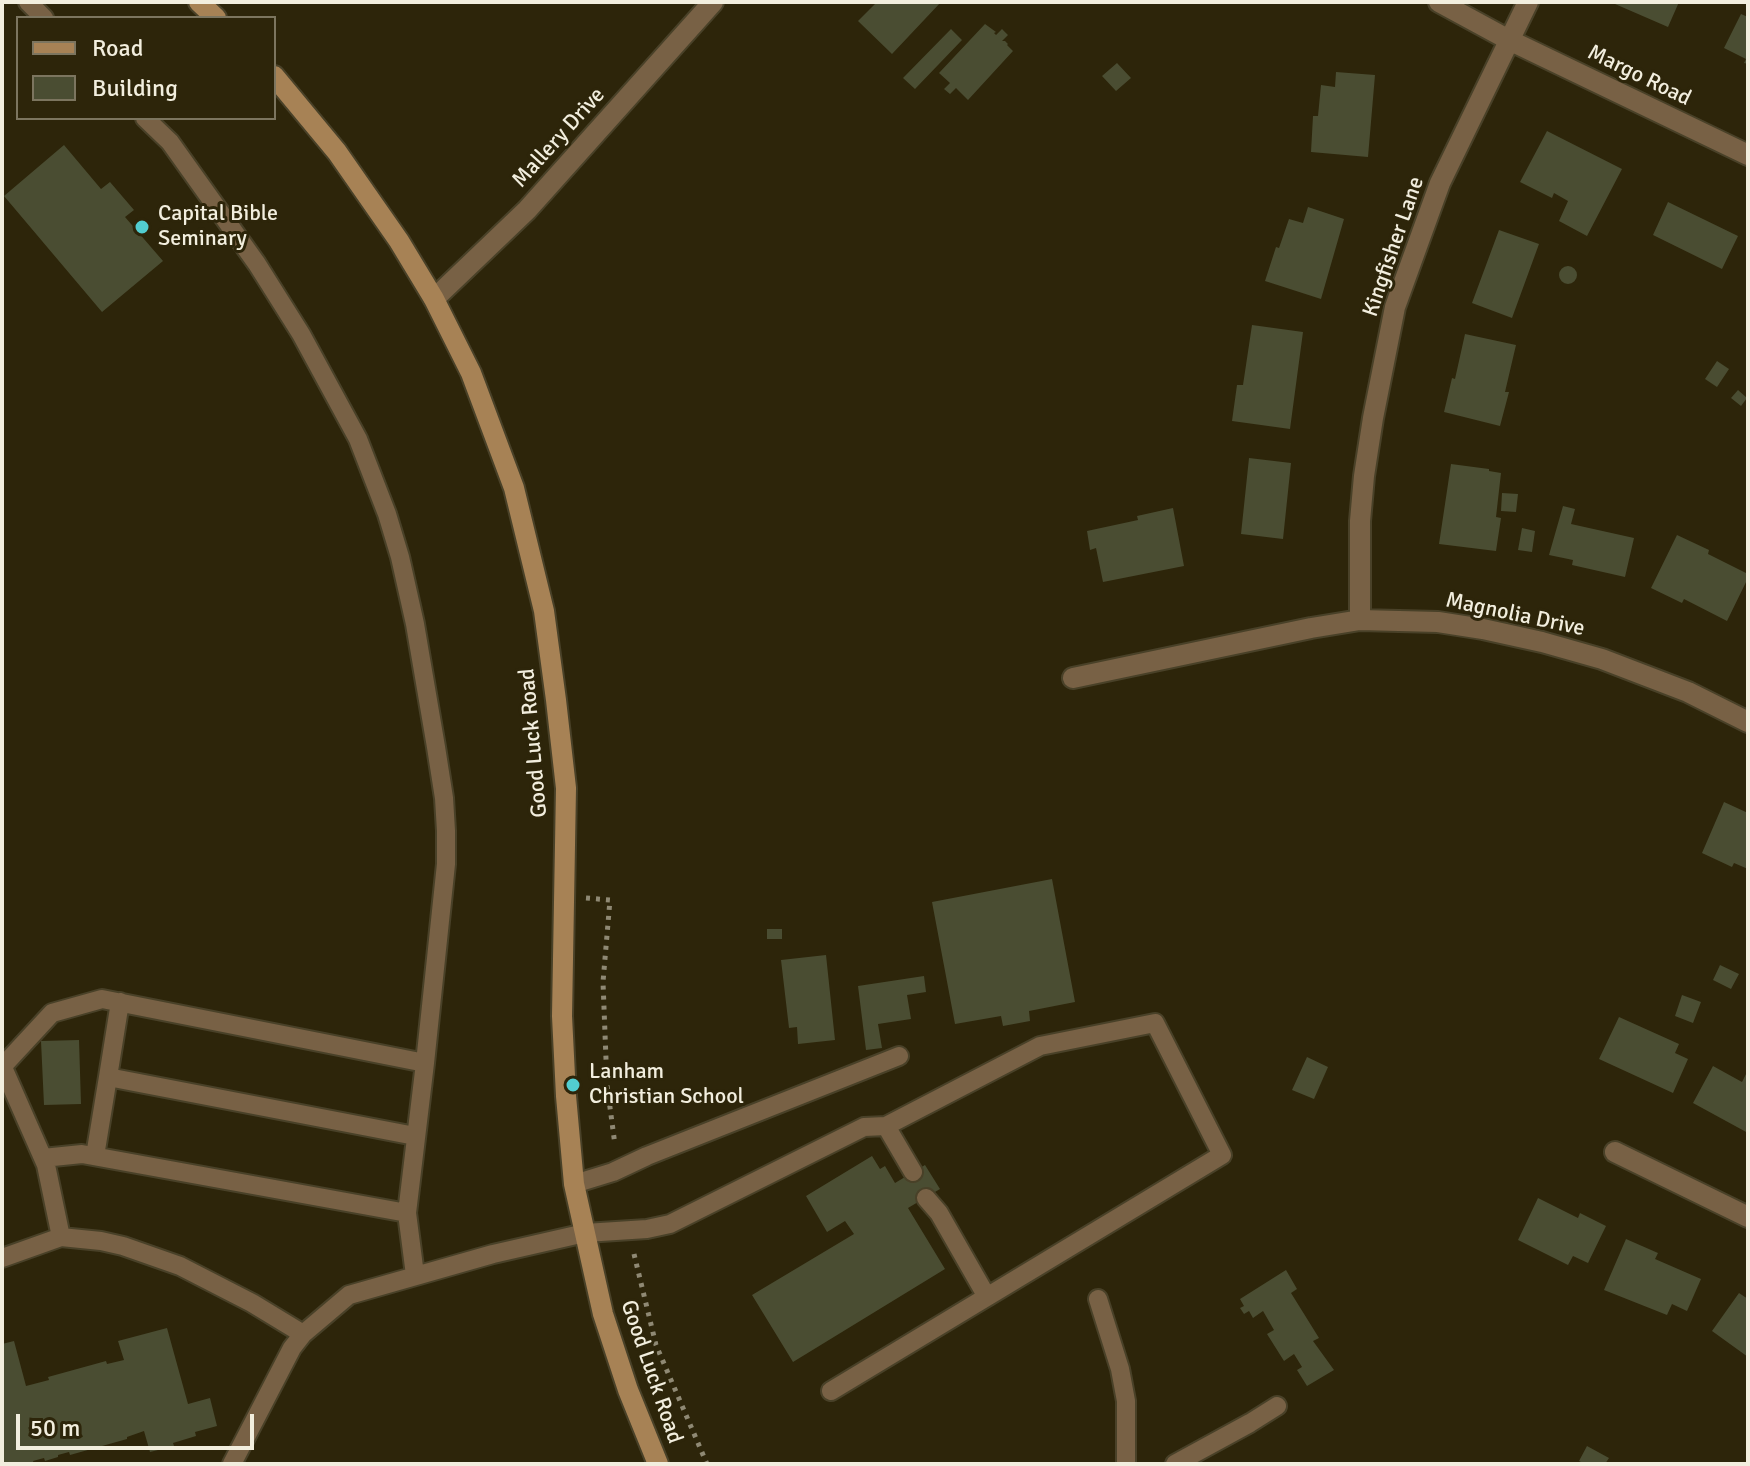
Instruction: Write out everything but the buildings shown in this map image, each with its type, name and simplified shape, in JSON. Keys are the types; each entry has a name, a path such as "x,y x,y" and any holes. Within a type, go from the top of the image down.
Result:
{"main road":[{"path":"199,2 214,16"},
{"name":"Good Luck Road","path":"276,78 337,152 399,241 434,299 471,373 514,488 544,611 566,788 562,1016 574,1184 603,1314 628,1390 658,1464"}],"street":[{"name":"Mallery Drive","path":"434,299 527,210 713,2"},
{"name":"Margo Road","path":"1439,2 1509,40 1748,155"},
{"name":"Kingfisher Lane","path":"1360,620 1360,521 1364,476 1395,307 1440,183 1528,2"},
{"name":"Magnolia Drive","path":"1073,678 1360,620 1438,622 1542,642 1602,659 1688,692 1748,722"},
{"path":"1615,1152 1748,1217"}],"lane":[{"path":"147,120 170,142 257,264 301,334 358,439 392,528 415,624 444,798 446,864 407,1213 415,1275"},
{"path":"61,1237 43,1158 2,1065 52,1013 102,999 425,1063"},
{"path":"95,1156 120,1002"},
{"path":"232,1464 281,1366 303,1334 349,1295 493,1254 585,1233 647,1229 670,1224 864,1127 886,1126 1040,1046 1155,1023 1222,1155 831,1391"},
{"path":"574,1184 613,1172 899,1056"},
{"path":"108,1077 415,1136"},
{"path":"886,1126 913,1172"},
{"path":"43,1158 82,1154 407,1213"},
{"path":"926,1198 939,1213 987,1297"},
{"path":"2,1258 61,1237 123,1246 180,1266 252,1303 303,1334"},
{"path":"1098,1299 1120,1369 1126,1401 1126,1464"},
{"path":"1175,1464 1277,1406"}],"place":[{"name":"Capital Bible Seminary","path":"142,227"},
{"name":"Lanham Christian School","path":"573,1085"}]}
